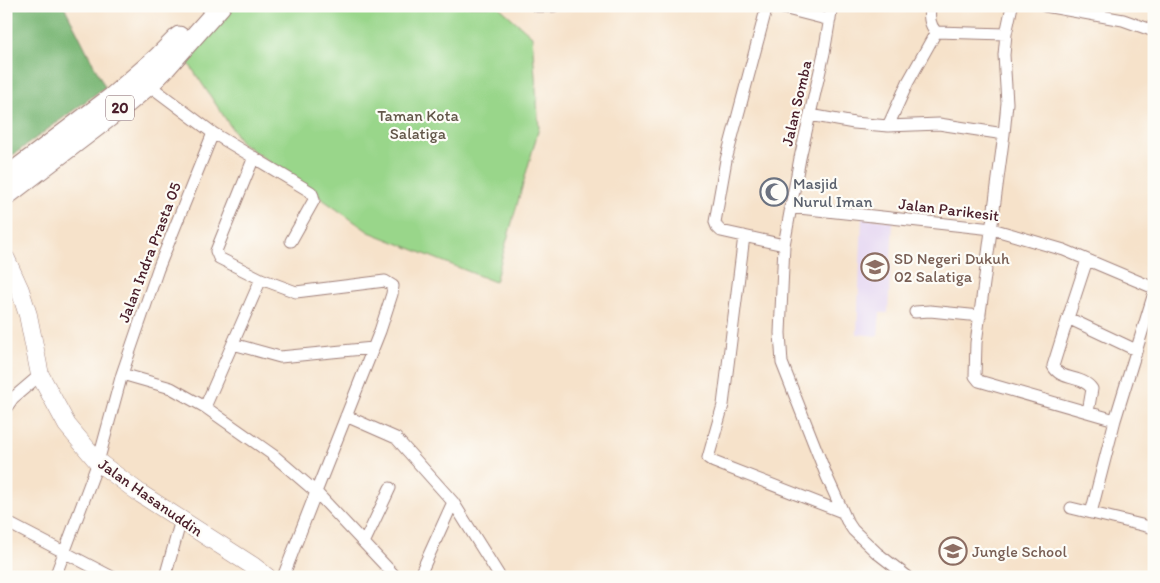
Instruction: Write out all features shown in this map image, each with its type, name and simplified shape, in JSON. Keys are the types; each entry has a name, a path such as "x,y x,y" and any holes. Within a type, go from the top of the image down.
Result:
{"highway":[{"name":"20","path":"6,196 14,176 132,80 172,44 206,6"},
{"name":"20","path":"14,176 124,106 165,69 221,6"},
{"path":"6,205 14,176"}],"main road":[{"name":"Jalan Hasanuddin","path":"6,259 20,290 28,315 40,375 67,425 98,462 141,494 267,577"}],"street":[{"path":"536,6 554,6"},
{"path":"767,6 726,160 715,222 721,231 784,245"},
{"path":"775,6 830,20"},
{"name":"Jalan Somba","path":"832,6 824,54 790,207 784,245 780,301 781,359 842,512 853,530 877,553 908,577"},
{"path":"930,6 929,20 936,32 1006,34"},
{"path":"1012,6 1006,34 1004,65 1007,102 1004,134 976,343 975,376 979,381 1116,420"},
{"path":"1045,6 1123,20 1154,31"},
{"path":"888,126 908,82 936,32"},
{"path":"149,85 213,133 314,196 314,200 291,242"},
{"path":"810,115 854,123 888,126 940,124 1004,134"},
{"name":"Jalan Indra Prasta 05","path":"55,577 98,462 122,374 158,268 213,133"},
{"path":"254,157 216,251 219,258 261,279 296,292 385,281 393,286 392,294 373,348 283,577"},
{"name":"Jalan Parikesit","path":"790,207 992,229 1064,250 1154,288"},
{"path":"744,236 723,405 708,458 723,466 842,512"},
{"path":"1087,260 1053,366 1059,374 1089,384 1092,389 1088,412"},
{"path":"205,407 261,279"},
{"path":"1091,513 1136,350 1154,293"},
{"path":"915,312 930,311 980,316"},
{"path":"1068,318 1136,350"},
{"path":"233,344 280,358 373,348"},
{"path":"122,374 171,388 205,407 273,455 316,492 396,577"},
{"path":"6,408 13,398 40,375"},
{"path":"346,416 396,438 453,502 500,577"},
{"path":"364,543 390,488"},
{"path":"419,577 453,502"},
{"path":"1071,508 1154,528"},
{"path":"165,577 181,520"},
{"path":"6,522 112,577"}],"shaded area":[{"name":"SD Negeri Dukuh 02 Salatiga","path":"862,218 893,221 888,313 880,313 878,336 857,334"}],"green space":[{"path":"6,6 64,6 105,87 6,160"},
{"name":"Taman Kota Salatiga","path":"235,6 498,6 532,36 539,128 495,282 369,232 241,142 187,61"}],"place":[{"name":"Masjid Nurul Iman","path":"774,192"},
{"name":"SD Negeri Dukuh 02 Salatiga","path":"875,267"},
{"name":"Jungle School","path":"953,551"}]}
